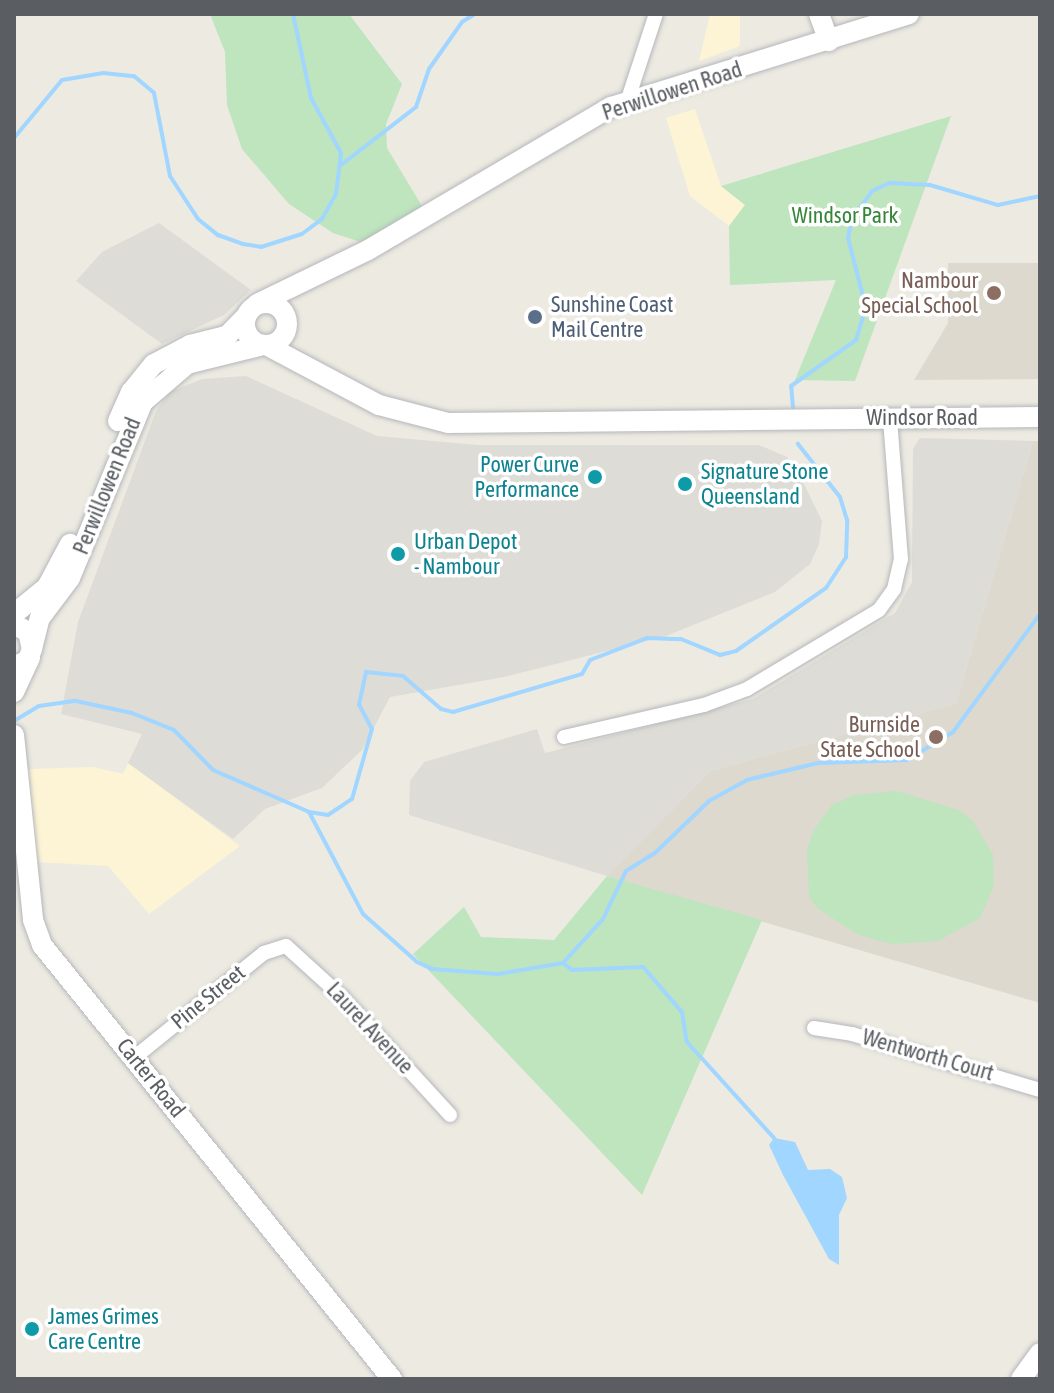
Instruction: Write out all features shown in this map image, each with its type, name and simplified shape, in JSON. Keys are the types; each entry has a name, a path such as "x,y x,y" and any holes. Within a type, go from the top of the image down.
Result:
{"street":[{"path":"627,102 656,14"},
{"path":"819,14 829,41"},
{"name":"Perwillowen Road","path":"288,321 306,292 368,250 587,119 627,102 909,14"},
{"name":"Perwillowen Road","path":"14,614 38,597 55,576 139,381 163,358 227,336 252,310 368,250"},
{"path":"277,305 302,349 336,384 249,336 252,310 277,305"},
{"path":"264,345 281,340 288,321"},
{"name":"Perwillowen Road","path":"26,658 38,621 70,578 143,402 187,364 264,345"},
{"name":"Windsor Road","path":"336,384 409,416 448,423 1040,417"},
{"path":"564,737 704,705 747,689 879,610 894,589 901,559 890,418"},
{"path":"14,624 28,632 26,658 14,692"},
{"name":"Carter Road","path":"14,736 36,933 392,1379"},
{"name":"Pine Street","path":"135,1057 264,953 286,946"},
{"name":"Laurel Avenue","path":"286,946 333,987 450,1115"},
{"name":"Wentworth Court","path":"814,1028 852,1034 1040,1090"},
{"path":"1021,1379 1040,1353"}],"shaded area":[{"path":"710,14 740,14 740,46 699,61"},
{"path":"695,109 721,186 745,205 729,226 690,196 666,118"},
{"path":"159,223 251,290 224,315 162,344 76,281 102,252"},
{"name":"Nambour Special School","path":"948,263 1040,263 1040,379 914,380 948,323"},
{"path":"246,376 377,436 477,445 759,445 787,457 803,482 822,521 819,544 810,564 775,592 666,636 504,677 390,697 362,750 322,788 265,809 233,839 128,763 142,734 61,714 78,622 156,411 170,392 202,379"},
{"path":"920,438 1033,441 956,704 710,771 607,876 409,815 410,781 424,762 537,729 545,753 753,699 895,613 912,582 913,449"},
{"name":"Burnside State School","path":"1033,441 1040,441 1040,1003 607,876 710,771 956,704"},
{"path":"128,763 240,846 149,914 108,866 36,862 28,769 93,767 123,774"}],"green space":[{"path":"210,14 349,14 402,84 386,124 387,148 422,206 361,242 333,233 289,204 242,149 227,105 225,52"},
{"name":"Windsor Park","path":"951,116 855,381 795,380 836,280 730,285 729,226 745,205 721,186"},
{"path":"897,791 958,810 972,820 993,854 994,885 980,918 938,941 892,944 858,935 817,908 809,897 807,850 813,831 832,805 854,795"},
{"path":"607,876 762,920 642,1195 413,954 464,907 481,937 554,940"}],"water":[{"path":"774,1138 795,1142 808,1170 830,1169 842,1177 847,1198 839,1215 839,1265 829,1259 783,1175 769,1145"}],"waterway":[{"path":"14,138 62,80 103,73 134,76 154,93 170,176 198,219 218,235 261,247 302,234 322,219 336,194 341,153 311,98 293,14"},
{"path":"341,165 416,107 429,69 462,22 475,14"},
{"path":"793,407 791,386 856,340 866,308 848,238 852,218 872,191 889,183 930,185 998,205 1040,196"},
{"path":"309,812 328,815 352,799 372,729 359,705 366,672 403,676 441,709 453,712 582,674 590,660 647,638 681,639 720,655 736,651 826,588 846,557 847,520 840,497 798,444"},
{"path":"14,721 39,706 76,701 132,713 174,730 213,770 309,812 363,914 417,962 432,969 498,974 563,963 603,919 626,871 655,853 709,801 747,780 818,763 907,760 953,732 1040,614"},
{"path":"563,963 572,970 643,967 682,1012 687,1042 774,1138"}],"place":[{"name":"Nambour Special School","path":"994,293"},
{"name":"Sunshine Coast Mail Centre","path":"535,317"},
{"name":"Power Curve Performance","path":"595,477"},
{"name":"Signature Stone Queensland","path":"685,484"},
{"name":"Urban Depot - Nambour","path":"398,554"},
{"name":"Burnside State School","path":"936,737"},
{"name":"James Grimes Care Centre","path":"32,1329"}]}
